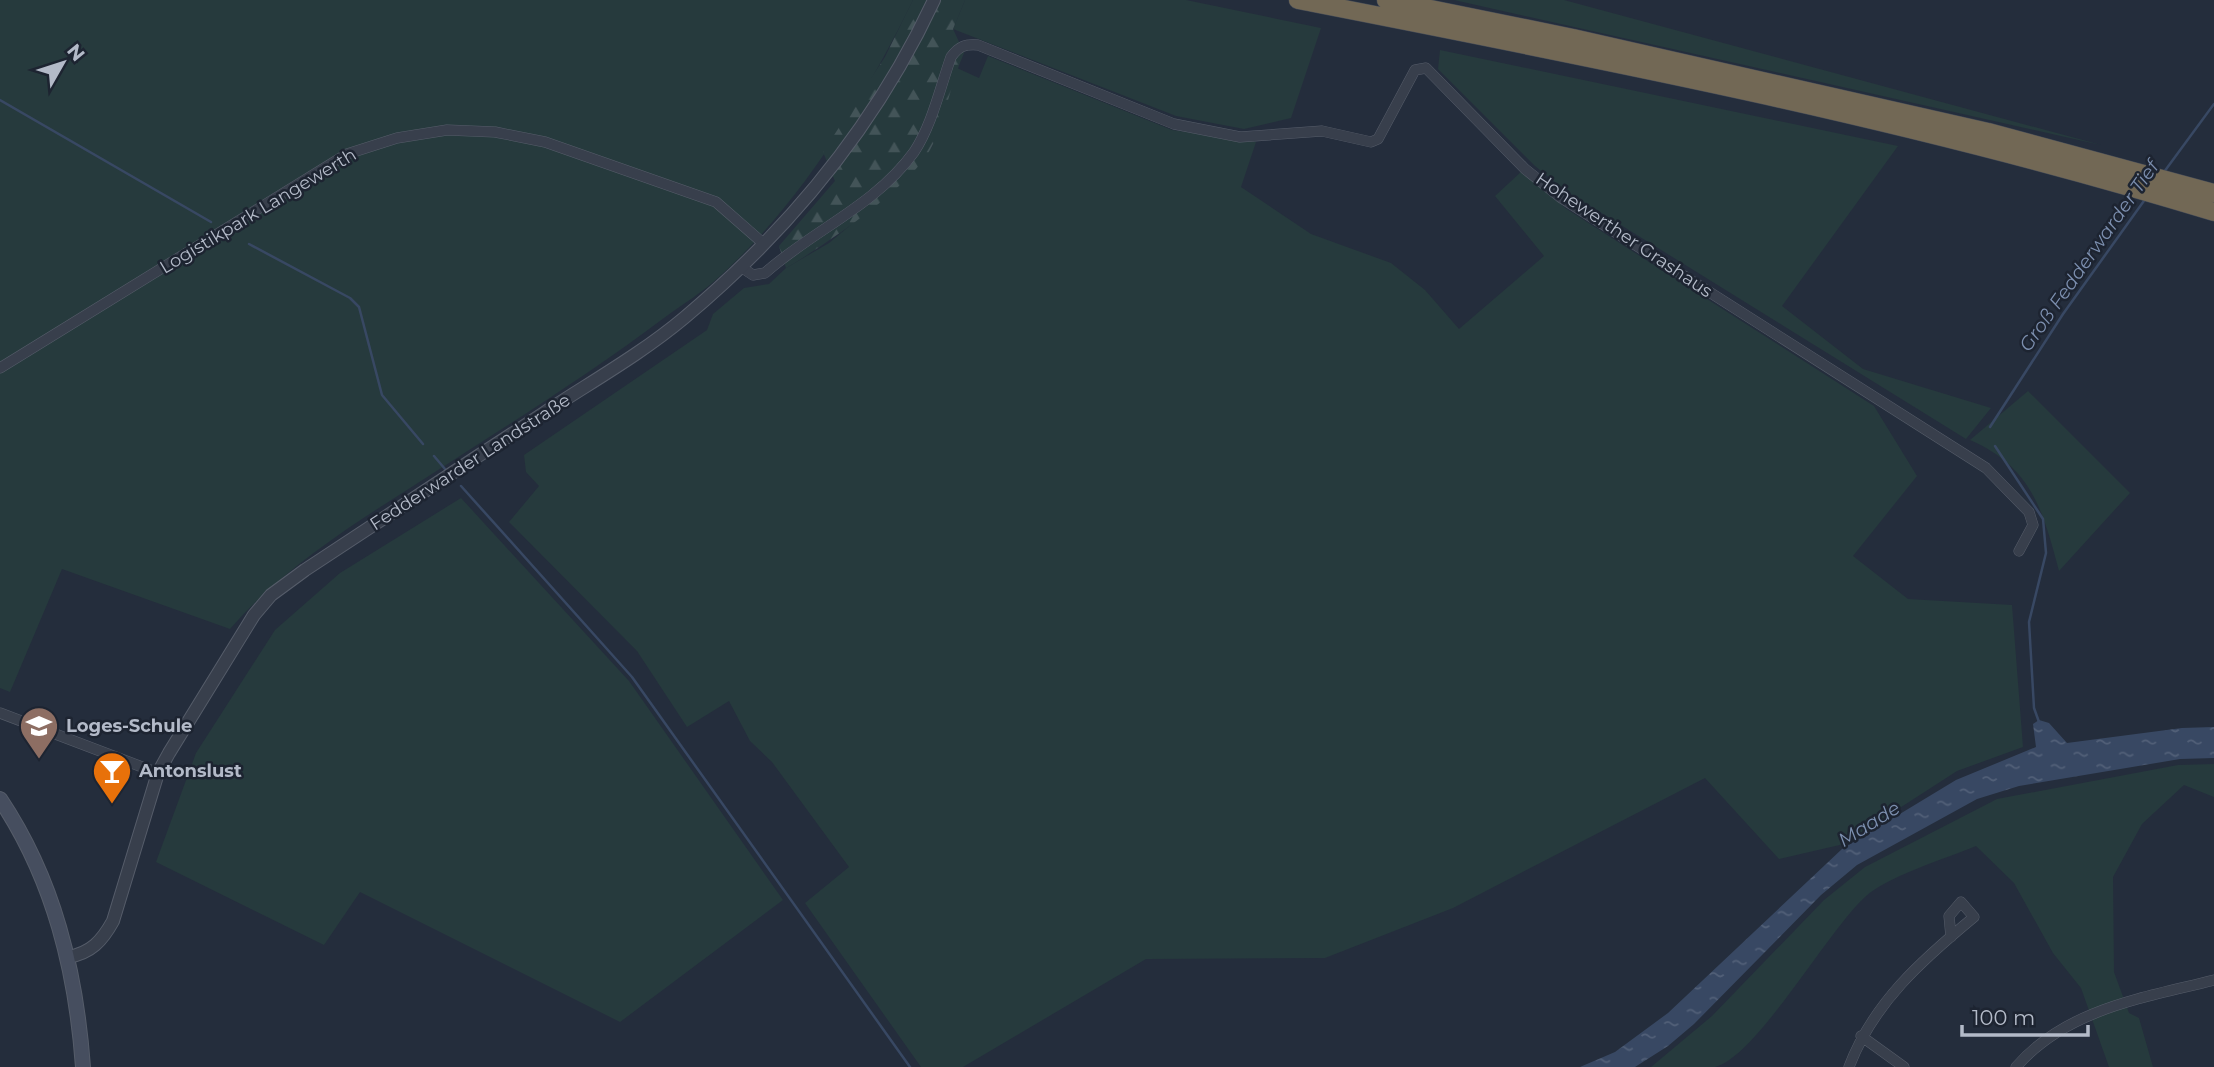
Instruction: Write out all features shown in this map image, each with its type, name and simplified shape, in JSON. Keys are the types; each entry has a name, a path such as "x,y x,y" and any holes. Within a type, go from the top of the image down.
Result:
{"highway":[{"path":"1298,0 1724,87 1976,146 2123,176 2187,184 2214,193"},
{"path":"1386,0 1988,132 2123,176 2177,200 2214,212"}],"main road":[{"path":"0,799 40,870 55,909 68,957 83,1067"}],"street":[{"name":"Fedderwarder Landstraße","path":"68,957 96,946 113,921 158,773 240,635 281,587 643,348 683,318 741,267 847,149 904,58 933,0"},
{"name":"Hohewerther Grashaus","path":"741,267 753,275 765,273 875,193 895,175 915,150 926,128 951,57 957,49 966,44 978,45 1174,124 1240,137 1322,131 1371,142 1378,139 1415,70 1426,68 1525,169 1560,197 1986,468 2029,512 2033,525 2019,551"},
{"name":"Logistikpark Langewerth","path":"0,368 347,154 397,138 447,130 495,132 545,142 716,202 764,244"},
{"path":"0,713 158,773"},
{"path":"1849,1067 1861,1037 1892,993 1951,937"},
{"path":"2016,1067 2042,1041 2071,1022 2138,999 2214,980"},
{"path":"1861,1037 1904,1067"}],"green space":[{"path":"0,0 913,0 852,111 804,183 749,248 706,288 585,374 334,538 279,581 230,629 62,569 10,692 0,688"},
{"path":"913,0 965,0 953,29 964,53 933,144 923,160 889,195 823,245 786,268 779,246 835,181 823,152 885,57"},
{"path":"965,0 1186,0 1321,28 1291,118 1244,129 1176,116 953,29"},
{"path":"1454,0 1564,0 2101,145"},
{"path":"1440,50 1898,146 1782,306 1863,369 1991,408 1966,439 1566,191 1535,166 1438,69"},
{"path":"988,56 1172,130 1256,142 1241,187 1311,234 1391,263 1425,290 1459,329 1544,256 1495,196 1523,170 1565,208 1874,406 1917,476 1853,556 1908,599 2012,605 2023,747 1957,771 1844,844 1779,859 1705,778 1453,908 1325,958 1146,959 963,1067 921,1067 805,903 849,867 772,762 750,741 729,701 687,727 637,651 509,522 539,486 526,472 524,455 707,330 713,314 744,288 769,284 786,268 829,243 909,176 932,147 957,68 979,78"},
{"path":"2028,391 2130,493 2059,571 2047,529 2032,493 2008,463 1970,440"},
{"path":"461,498 629,681 783,900 620,1022 360,892 324,945 156,862 196,753 275,630 340,573"},
{"path":"2214,764 2214,797 2184,785 2142,824 2113,877 2114,972 2129,1013 2139,1018 2153,1067 2109,1067 2081,988 2053,953 2014,883 1976,846 1902,875 1865,897 1831,937 1771,1018 1732,1058 1715,1067 1651,1067 1712,1016 1824,900 1865,867 1997,799 2178,765"}],"water":[{"path":"2039,720 2049,723 2067,743 2182,728 2214,727 2214,758 2180,759 2019,786 1977,799 1857,865 1821,895 1694,1024 1668,1046 1635,1067 1580,1067 1615,1052 1668,1013 1842,849 1956,780 2036,747 2033,724"}],"waterway":[{"path":"0,100 211,222"},
{"name":"Groß Fedderwarder Tief","path":"2164,172 2214,104"},
{"name":"Groß Fedderwarder Tief","path":"1990,427 2063,314 2146,198"},
{"path":"249,244 350,298 359,307 382,395 423,444"},
{"name":"Groß Fedderwarder Tief","path":"1995,446 2043,519 2046,553 2029,622 2034,708 2039,722"},
{"path":"434,456 445,469"},
{"path":"461,486 632,677 910,1067"}],"place":[{"name":"Loges-Schule","path":"39,760"},
{"name":"Antonslust","path":"112,805"}],"water label":[{"name":"Maade","path":"1869,824"}]}
